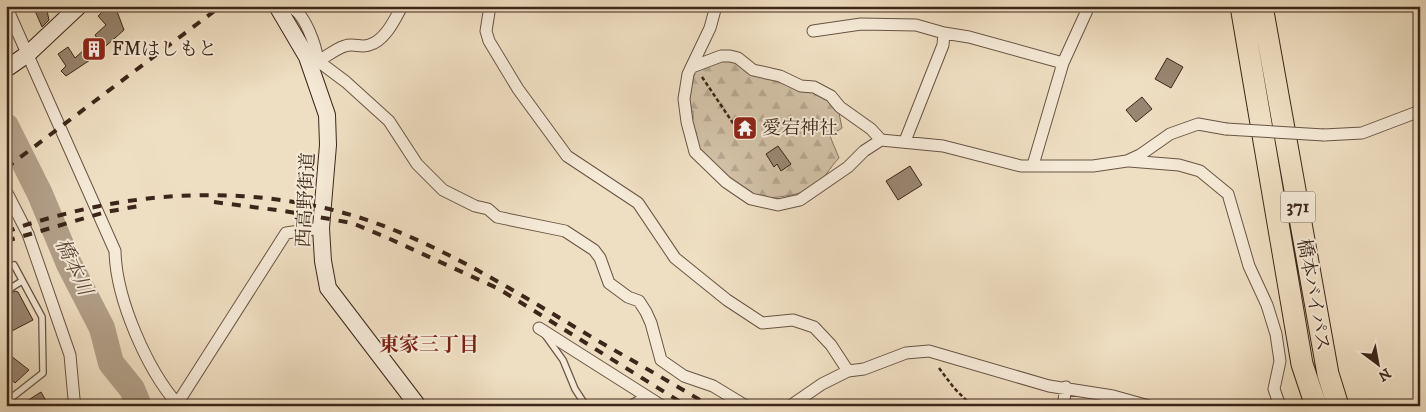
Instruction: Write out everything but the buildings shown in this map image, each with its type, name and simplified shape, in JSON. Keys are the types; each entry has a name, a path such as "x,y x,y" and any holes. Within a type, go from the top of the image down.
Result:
{"highway":[{"name":"橋本バイパス","path":"1241,6 1300,355 1316,406"},
{"name":"橋本バイパス","path":"1262,6 1328,374 1338,406"}],"street":[{"path":"6,6 29,53 115,251 118,279 133,328 165,390 178,405 286,233 321,228"},
{"path":"9,68 29,53 79,6"},
{"name":"西高野街道","path":"278,6 312,61 327,115 328,145 321,228 323,261 328,288 418,406"},
{"path":"312,61 348,45 368,46 377,42 402,6"},
{"path":"490,6 486,31 488,41 518,88 567,156 638,203 675,258 727,300 762,323 794,320 814,327 832,346 848,371"},
{"path":"694,68 710,28 716,6"},
{"path":"1033,165 1063,63 1089,6"},
{"path":"813,31 861,24 916,25 944,33 969,37 1063,63"},
{"path":"905,141 940,51 944,33"},
{"path":"882,140 871,129 844,111 831,96 814,87 801,86 780,76 753,70 738,58 721,56 694,68 688,74 684,99 687,122 695,152 726,182 752,199 778,205 800,200 848,167 864,151 882,140 905,141 974,152 1021,166 1093,166 1127,161 1179,164 1200,171 1228,194 1249,266 1267,305 1276,334 1280,361 1274,389 1280,406"},
{"path":"312,61 346,82 389,121 417,164 444,190 474,206 488,209 497,217 564,231 594,250 600,258 609,283 639,301 646,312 661,360 684,376 713,386 746,406"},
{"path":"1127,161 1140,155 1170,134 1198,124 1226,129 1324,135 1362,133 1420,111"},
{"path":"6,191 28,234 70,355 76,406"},
{"path":"539,328 662,406"},
{"path":"790,406 822,384 848,371 864,369 906,353 930,351 1049,386 1066,387 1113,396 1148,406"},
{"path":"1063,406 1066,387"}],"lane":[{"path":"6,404 42,373 42,317 14,265"},
{"path":"6,291 22,281"},
{"path":"539,328 563,360 575,390 586,406"},
{"path":"626,406 645,396"}],"path":[{"path":"694,68 741,135"},
{"path":"930,351 943,374 969,403 965,406"}],"green space":[{"path":"721,58 812,87 838,108 842,128 830,136 839,158 814,187 785,196 754,197 740,190 723,177 698,151 690,125 693,119 693,111 687,110 689,74"}],"waterway":[{"name":"橋本川","path":"6,126 40,194 69,264 102,328 111,363 132,389 139,406"}],"railway":[{"path":"6,168 221,6"},
{"path":"6,232 61,215 143,199 228,196 271,199 313,205 354,216 394,230 446,254 521,295 710,406"},
{"path":"214,202 284,211 352,223 390,239 499,289 687,406"},
{"path":"6,241 106,212 139,206"}],"place":[{"name":"FMはしもと","path":"94,49"},
{"name":"愛宕神社","path":"745,128"}],"district":[{"name":"東家三丁目","path":"429,345"}]}
